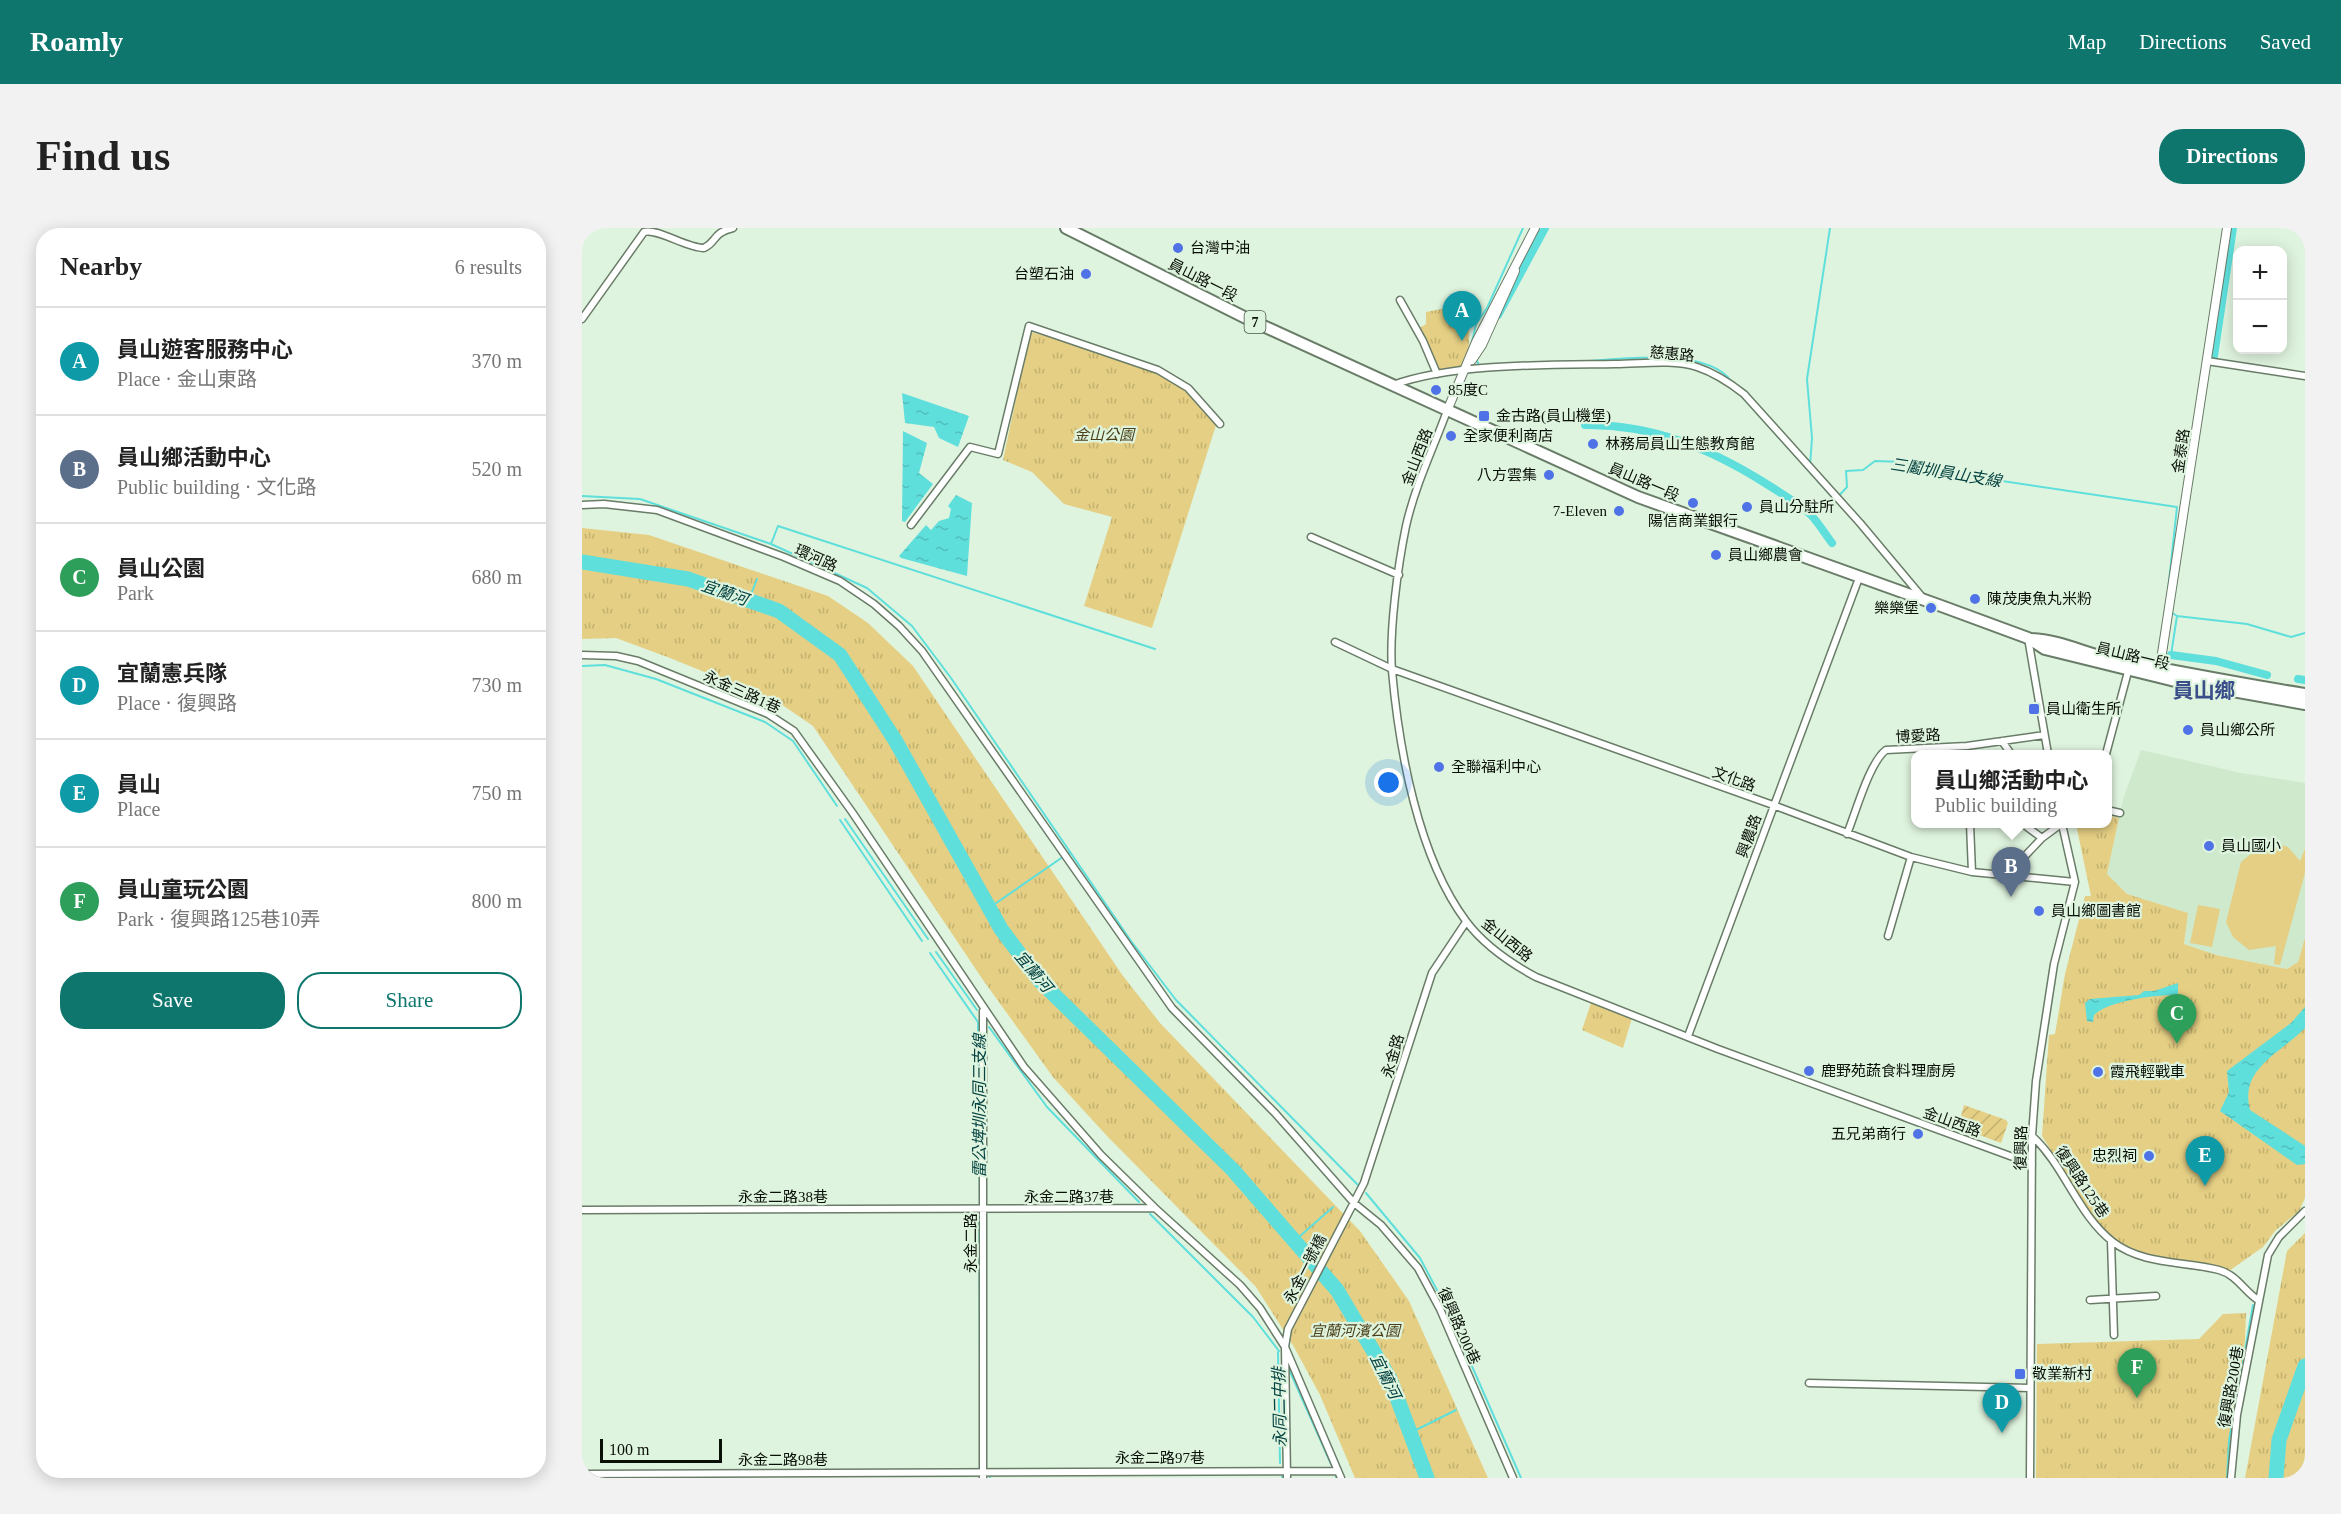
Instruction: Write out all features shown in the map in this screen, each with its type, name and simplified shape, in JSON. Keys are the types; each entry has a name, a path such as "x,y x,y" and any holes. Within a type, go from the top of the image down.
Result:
{"main road":[{"name":"員山路一段","path":"1065,228 1248,319 1638,497 2028,638 2045,649 2117,669 2129,665 2305,704"},
{"name":"員山路一段","path":"2159,673 2305,694"}],"street":[{"path":"582,319 644,232 653,231 704,248 710,244 716,234 733,228"},
{"path":"1447,411 1476,342 1535,228"},
{"name":"金泰路","path":"2159,673 2227,228"},
{"path":"1400,300 1423,341 1437,374"},
{"path":"911,525 970,447 998,454 1029,326 1158,370 1188,388 1220,424"},
{"path":"2207,361 2305,376"},
{"name":"慈惠路","path":"1391,385 1415,377 1437,374 1545,365 1659,363 1696,367 1727,380 1744,394 1826,484 1925,600"},
{"name":"金山西路","path":"1447,411 1419,483 1406,526 1392,669 1414,809 1447,890 1466,922 1519,968 1536,977 2032,1164"},
{"name":"環河路","path":"582,505 604,504 657,510 784,557 840,581 874,604 899,626 922,651 1172,1008 1275,1113 1354,1203"},
{"path":"1311,537 1400,575"},
{"name":"興農路","path":"1688,1036 1859,578"},
{"path":"2028,638 2047,750"},
{"name":"文化路","path":"1335,642 1392,669 1773,805 1911,857 1972,872 2075,882"},
{"name":"永金三路1巷","path":"582,655 616,656 638,661 768,714 794,731 852,812 983,1009 1024,1066 1065,1116 1155,1208 1240,1286 1260,1308 1285,1347 1341,1478"},
{"path":"2107,750 2129,665"},
{"name":"博愛路","path":"1848,834 1873,768 1880,754 1886,750 1967,746 2044,735"},
{"path":"2002,741 2008,750"},
{"path":"1967,746 1968,750"},
{"path":"2112,811 2120,813"},
{"path":"1970,828 1972,872"},
{"path":"2028,828 2042,838"},
{"path":"2006,876 2042,838 2056,828"},
{"name":"復興路","path":"2030,1478 2032,1136 2036,1081 2054,964 2075,882 2063,828"},
{"path":"1888,936 1911,857"},
{"name":"永金路","path":"1344,1220 1354,1203 1384,1124 1432,973 1466,922"},
{"name":"永金二路","path":"983,1009 983,1474"},
{"name":"復興路125巷","path":"2032,1136 2046,1148 2073,1195 2111,1241"},
{"name":"復興路200巷","path":"1354,1203 1381,1225 1418,1268 1440,1309 1513,1478"},
{"name":"永金二路37巷","path":"984,1209 1155,1208"},
{"name":"永金二路38巷","path":"582,1210 984,1209"},
{"name":"復興路200巷","path":"2231,1478 2237,1415 2268,1255 2279,1237 2305,1210"},
{"name":"永金一號橋","path":"1287,1478 1285,1347 1288,1329 1344,1220"},
{"path":"2111,1241 2114,1335"},
{"path":"2111,1241 2137,1255 2221,1270 2239,1280 2250,1295 2258,1300"},
{"path":"2090,1300 2156,1296"},
{"path":"1809,1383 2030,1388"},
{"name":"永金二路97巷","path":"983,1474 1338,1471"},
{"name":"永金二路98巷","path":"582,1474 983,1474"}],"shaded area":[{"name":"員山國小","path":"2141,750 2241,773 2305,783 2305,937 2298,962 2287,969 2216,955 2184,944 2188,913 2127,894 2107,874 2123,799"}],"green space":[{"path":"1467,304 1469,344 1463,368 1439,369 1418,329 1426,324 1426,312"},
{"name":"金山公園","path":"1030,332 1110,354 1150,370 1189,395 1216,425 1152,628 1084,606 1112,517 1064,504 1032,472 1003,460"},
{"name":"宜蘭河濱公園","path":"582,528 649,535 828,596 868,623 913,666 1123,976 1160,1023 1360,1231 1409,1301 1488,1478 1355,1478 1320,1395 1294,1347 1256,1287 1107,1136 1053,1077 983,980 813,726 778,702 670,658 616,638 582,639"},
{"path":"2112,816 2119,818 2107,874 2127,894 2188,913 2184,944 2216,955 2287,969 2298,962 2305,938 2305,1198 2299,1211 2275,1231 2263,1247 2229,1271 2139,1252 2112,1238 2088,1211 2042,1136 2049,1035 2055,1034 2065,974 2085,896 2091,896 2077,828 2112,828"},
{"path":"2276,843 2288,847 2300,861 2305,849 2305,873 2280,965 2274,964 2276,946 2249,950 2233,937 2226,922 2241,862 2258,848"},
{"path":"2198,905 2220,909 2212,947 2190,943"},
{"path":"1591,1003 1632,1018 1623,1048 1582,1030"},
{"path":"1964,1105 2006,1120 2008,1123 2001,1143 1958,1127"},
{"path":"2305,1233 2305,1465 2301,1478 2245,1478 2287,1251"},
{"path":"2246,1313 2245,1340 2227,1478 2036,1478 2037,1344 2199,1339 2223,1314"}],"water":[{"path":"902,393 969,416 958,447 939,438 934,427 905,423"},
{"path":"903,431 927,443 919,473 933,484 905,522 902,521"},
{"path":"956,495 972,503 967,576 901,558 899,556 926,525 931,530 939,521 949,518 951,509 948,506"},
{"path":"2178,983 2178,995 2146,997 2122,1002 2101,1010 2094,1015 2093,1022 2087,1021 2085,1003 2090,999 2139,995 2144,991 2154,991"},
{"path":"2305,1007 2305,1028 2256,1072 2248,1095 2250,1110 2305,1146 2305,1164 2297,1165 2220,1111 2229,1092 2227,1071 2291,1023"}],"waterway":[{"path":"1472,342 1476,324 1487,308 1523,228"},
{"path":"1498,315 1545,228"},
{"path":"1810,466 1812,438 1807,379 1830,228"},
{"path":"2214,356 2233,228"},
{"name":"三鬮圳員山支線","path":"1574,362 1658,357 1681,359 1702,363 1719,370 1732,382"},
{"name":"三鬮圳員山支線","path":"1476,359 1479,365 1484,365"},
{"name":"三鬮圳員山支線","path":"1748,403 1835,500 1847,487 1846,471 1863,470 1875,461 1905,462 1935,471 2177,507 2166,609"},
{"path":"1585,425 1610,426 1657,434 1723,459 1799,505 1813,517 1832,543"},
{"path":"582,496 640,499 771,544 867,588 912,626 951,678 1131,941 1176,1000 1358,1185"},
{"path":"771,544 778,526 1155,649"},
{"name":"宜蘭河","path":"582,562 688,579 779,611 840,655 895,740 1001,929 1039,980 1233,1170 1337,1290 1390,1379 1427,1478"},
{"path":"748,602 757,579"},
{"name":"三鬮圳員山支線","path":"2171,612 2177,616 2247,624 2291,637 2305,633"},
{"path":"2171,655 2177,616"},
{"path":"2171,655 2216,661 2267,675"},
{"path":"582,666 605,665 656,679 765,722 793,741 837,806"},
{"path":"2298,679 2305,680"},
{"path":"845,819 928,939"},
{"name":"雷公埤圳永同三支線","path":"840,820 922,941"},
{"path":"989,908 1070,852"},
{"path":"936,952 977,1010"},
{"name":"雷公埤圳永同三支線","path":"930,953 978,1022 980,1202"},
{"path":"989,1027 1047,1107 1139,1202"},
{"path":"1366,1193 1420,1258 1446,1307 1521,1478"},
{"path":"1300,1236 1333,1207"},
{"name":"雷公埤圳永同三支線","path":"979,1214 980,1367"},
{"path":"1150,1214 1253,1317 1279,1351"},
{"path":"2227,1478 2229,1441 2253,1305"},
{"name":"永同二中排","path":"1278,1352 1280,1463"},
{"path":"2276,1478 2279,1440 2305,1366"},
{"path":"1288,1367 1331,1464"},
{"path":"1410,1433 1456,1410"}],"place":[{"name":"台灣中油","path":"1178,248"},
{"name":"台塑石油","path":"1086,274"},
{"name":"員山遊客服務中心","path":"1462,341"},
{"name":"85度C","path":"1436,390"},
{"name":"金古路(員山機堡)","path":"1484,416"},
{"name":"全家便利商店","path":"1451,436"},
{"name":"林務局員山生態教育館","path":"1593,444"},
{"name":"八方雲集","path":"1549,475"},
{"name":"陽信商業銀行","path":"1693,503"},
{"name":"員山分駐所","path":"1747,507"},
{"name":"7-Eleven","path":"1619,511"},
{"name":"員山鄉農會","path":"1716,555"},
{"name":"陳茂庚魚丸米粉","path":"1975,599"},
{"name":"樂樂堡","path":"1931,608"},
{"name":"員山衛生所","path":"2034,709"},
{"name":"員山鄉公所","path":"2188,730"},
{"name":"全聯福利中心","path":"1439,767"},
{"name":"員山國小","path":"2209,846"},
{"name":"員山鄉活動中心","path":"2011,897"},
{"name":"員山鄉圖書館","path":"2039,911"},
{"name":"員山公園","path":"2177,1044"},
{"name":"鹿野苑蔬食料理廚房","path":"1809,1071"},
{"name":"霞飛輕戰車","path":"2098,1072"},
{"name":"五兄弟商行","path":"1918,1134"},
{"name":"忠烈祠","path":"2149,1156"},
{"name":"員山","path":"2205,1186"},
{"name":"敬業新村","path":"2020,1374"},
{"name":"員山童玩公園","path":"2137,1398"},
{"name":"宜蘭憲兵隊","path":"2002,1433"}],"district":[{"name":"員山鄉","path":"2204,691"}]}
